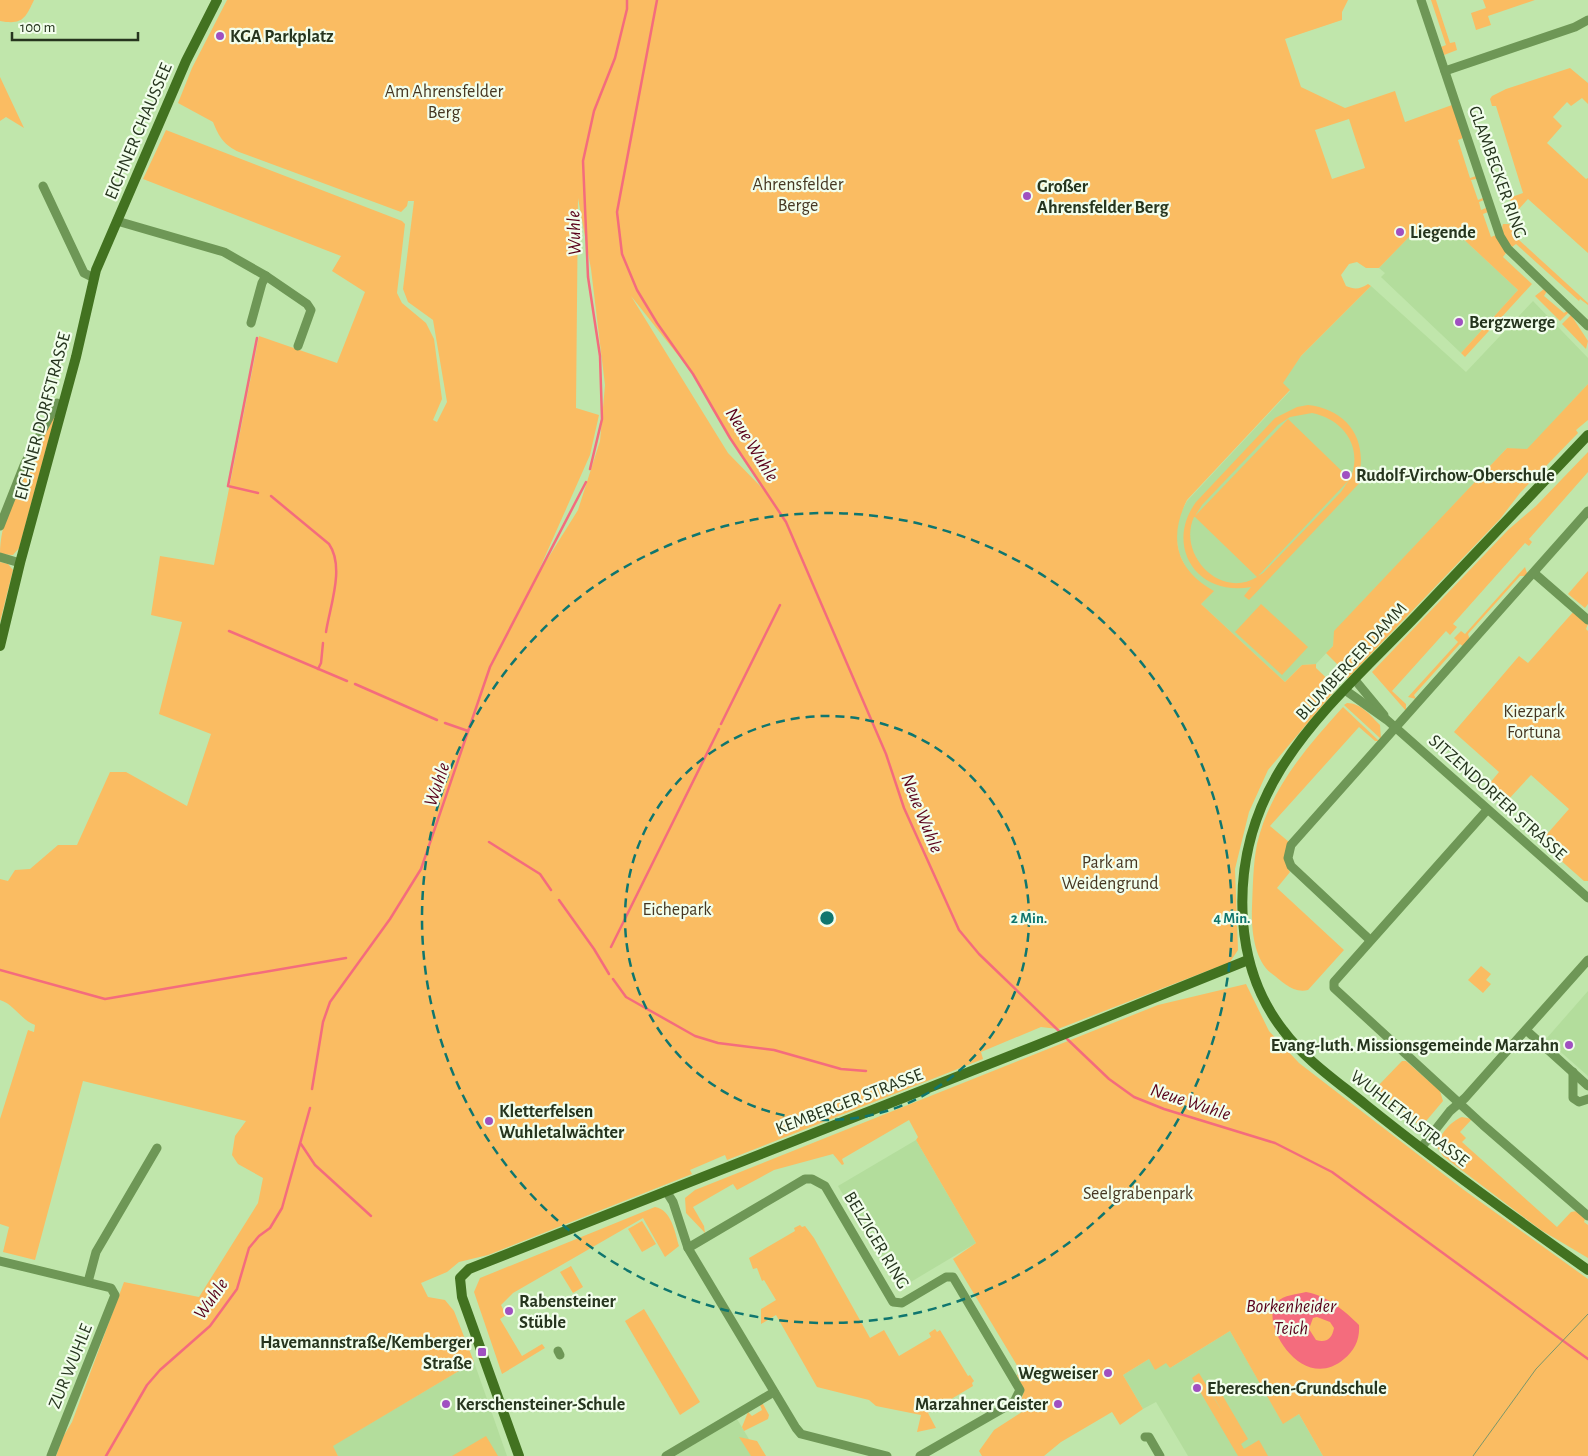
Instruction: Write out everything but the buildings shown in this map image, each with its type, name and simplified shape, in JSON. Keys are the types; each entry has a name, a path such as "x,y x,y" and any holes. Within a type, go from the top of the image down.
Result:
{"main road":[{"name":"EICHNER CHAUSSEE","path":"94,278 186,61 217,0"},
{"name":"EICHNER DORFSTRASSE","path":"0,646 20,563 76,357 94,278"},
{"name":"BLUMBERGER DAMM","path":"1248,960 1243,914 1244,874 1252,831 1263,799 1292,750 1355,680 1588,435"},
{"name":"KEMBERGER STRASSE","path":"519,1456 462,1297 460,1286 463,1274 486,1260 1041,1044 1248,960"},
{"name":"WUHLETALSTRASSE","path":"1248,960 1269,1009 1293,1042 1318,1066 1420,1148 1588,1270"}],"street":[{"name":"GLAMBECKER RING","path":"1421,0 1491,210 1504,242 1508,249 1588,326"},
{"path":"1445,71 1575,27 1588,20"},
{"path":"44,186 84,272 94,278"},
{"path":"117,221 224,252 266,276 307,304 311,310 298,346"},
{"path":"250,324 262,283 266,276"},
{"name":"EICHNER DORFSTRASSE","path":"0,526 25,463 57,403"},
{"path":"1370,940 1291,866 1288,858 1291,845 1588,511"},
{"path":"0,557 20,563"},
{"path":"1534,573 1588,620"},
{"name":"SITZENDORFER STRASSE","path":"1355,680 1387,720"},
{"name":"SITZENDORFER STRASSE","path":"1346,690 1387,720 1588,898"},
{"path":"1487,810 1334,982 1336,990 1459,1103 1588,1216"},
{"path":"1420,1148 1588,960"},
{"path":"1526,1030 1588,1086"},
{"path":"1573,1072 1573,1098 1579,1102 1588,1099"},
{"path":"0,1261 88,1282 96,1252 158,1148"},
{"name":"BELZIGER RING","path":"688,1248 805,1179 812,1179 825,1186 893,1302 902,1303 946,1277 953,1278 1020,1390 1014,1402 920,1456"},
{"path":"666,1191 673,1202 688,1248 801,1434 886,1456"},
{"name":"ZUR WUHLE","path":"51,1456 115,1295 111,1288 88,1282"},
{"path":"666,1456 774,1392"},
{"path":"1145,1437 1149,1437 1160,1456"}],"shaded area":[{"name":"Bergzwerge","path":"1458,234 1518,290 1461,353 1381,277 1385,273 1379,268 1411,235"},
{"name":"Rudolf-Virchow-Oberschule","path":"1371,286 1466,372 1533,301 1588,358 1588,384 1527,450 1507,448 1335,631 1333,646 1316,664 1302,665 1285,682 1201,604 1213,591 1200,583 1187,570 1179,553 1176,535 1179,516 1187,501 1290,391 1282,383 1301,356"},
{"path":"1588,991 1588,1076 1546,1039"},
{"path":"916,1140 976,1243 899,1289 838,1186"},
{"name":"Ebereschen-Grundschule","path":"1230,1331 1283,1423 1299,1414 1323,1456 1188,1456 1156,1402 1143,1409 1123,1375 1149,1359 1167,1363 1170,1368"},
{"name":"Kerschensteiner-Schule","path":"474,1362 507,1456 338,1456 332,1446"},
{"path":"737,1419 759,1456 675,1456"}],"green space":[{"path":"0,0 34,0 22,19 7,22 0,21"},
{"path":"227,0 1348,0 1342,12 1342,20 1285,39 1301,87 1345,108 1395,91 1405,122 1452,105 1463,138 1458,140 1470,178 1476,176 1476,179 1471,180 1478,200 1483,198 1484,200 1479,202 1481,210 1486,208 1488,212 1483,214 1491,237 1496,235 1506,253 1503,257 1532,284 1465,357 1461,353 1518,290 1458,234 1411,235 1379,268 1366,268 1357,262 1349,264 1341,275 1346,286 1360,288 1368,284 1371,286 1301,356 1283,383 1290,390 1187,500 1181,514 1177,540 1179,552 1191,573 1201,583 1214,591 1201,604 1285,682 1302,665 1316,664 1316,668 1337,688 1268,770 1249,812 1235,869 1238,950 1230,962 1058,1029 1041,1027 981,1052 983,1059 727,1160 725,1155 690,1170 692,1174 488,1255 459,1262 447,1272 421,1283 428,1297 445,1300 454,1311 474,1362 333,1446 338,1456 56,1456 63,1437 72,1422 124,1282 199,1297 258,1203 263,1178 238,1164 232,1155 235,1136 246,1121 83,1081 35,1260 3,1252 9,1227 0,1224 0,1119 28,1030 34,1032 35,1025 26,1020 10,1005 0,1000 0,879 8,881 15,870 30,869 58,845 77,845 110,772 126,772 187,806 211,734 159,714 182,622 151,615 160,556 214,565 259,336 337,363 365,292 332,271 341,256 143,179 166,130 402,221 405,224 397,293 402,303 426,323 434,339 442,399 433,420 437,422 447,402 433,320 408,302 403,289 414,201 408,201 407,206 401,212 239,152 223,140 213,122 178,103 192,68","holes":["1349,119 1365,168 1332,179 1315,130","578,198 591,269 605,385 600,441 578,510 535,579 590,455 599,415 576,408","631,296 693,374 730,438 767,493 728,453"]},
{"path":"1431,0 1436,0 1450,43 1455,42 1457,50 1444,55 1441,47 1446,45"},
{"path":"1483,0 1535,0 1488,16 1491,25 1476,30 1471,13 1486,8"},
{"path":"1570,68 1588,83 1588,104 1582,98 1571,106 1567,102 1553,117 1562,126 1547,143 1586,179 1588,178 1588,253 1528,199 1517,211 1509,198 1523,193 1496,106 1492,106 1490,99 1506,89"},
{"path":"0,77 24,128 6,117 0,121"},
{"path":"1503,224 1509,224 1521,236 1519,240 1588,305 1580,299 1579,301 1516,244 1512,247 1503,233"},
{"path":"1544,289 1547,291 1544,296 1564,313 1568,310 1569,312 1560,321 1535,296"},
{"path":"1571,315 1588,341 1586,349 1562,324"},
{"path":"1588,384 1588,420 1576,430 1578,433 1520,493 1500,519 1348,678 1342,677 1346,673 1326,653 1333,646 1334,631 1507,448 1527,449"},
{"path":"1308,405 1321,407 1341,418 1355,435 1359,446 1361,458 1360,471 1363,469 1368,474 1249,600 1244,596 1251,587 1232,588 1215,584 1201,576 1191,565 1185,551 1184,535 1187,519 1196,502 1275,418 1297,407","holes":["1312,413 1333,421 1348,436 1354,456 1354,467 1350,479 1288,419 1195,516 1202,505 1278,425 1290,417","1349,480 1341,492 1258,576","1195,517 1257,577 1243,583 1229,583 1216,578 1205,570 1197,558 1191,545 1190,531"]},
{"path":"56,413 19,548 13,555 0,554 6,518 12,500 29,463"},
{"path":"1588,452 1588,472 1529,539 1532,542 1529,546 1525,543 1453,624 1457,627 1450,635 1446,631 1392,691 1406,704 1406,711 1372,672 1508,530 1536,506"},
{"path":"0,562 8,564 13,570 0,622"},
{"path":"1525,567 1528,576 1520,576 1468,634 1470,640 1464,647 1460,644 1414,695 1416,699 1408,697 1458,642 1454,638 1461,631 1465,634"},
{"path":"1588,571 1588,604 1585,608 1568,594"},
{"path":"1261,604 1308,647 1282,675 1235,632"},
{"name":"Kiezpark Fortuna","path":"1574,611 1588,624 1586,629 1588,631 1588,881 1584,881 1540,842 1569,809 1531,775 1507,801 1489,784 1499,772 1454,732 1519,656 1528,663"},
{"path":"1347,703 1357,705 1380,725 1381,739 1344,705"},
{"path":"1343,707 1379,741 1375,741 1359,727 1270,826 1289,842 1288,869 1290,872 1277,888 1344,950 1308,990 1303,991 1288,986 1271,973 1265,967 1257,952 1253,934 1252,915 1253,875 1257,844 1263,824 1280,787 1303,754"},
{"path":"1481,966 1491,974 1486,980 1491,984 1483,993 1468,980"},
{"name":"Seelgrabenpark","path":"1246,984 1269,1031 1299,1063 1464,1190 1588,1279 1588,1456 1323,1456 1299,1414 1283,1424 1230,1331 1170,1368 1166,1363 1155,1370 1149,1359 1123,1375 1143,1409 1120,1425 1112,1412 1061,1442 1044,1456 982,1456 979,1451 994,1430 1022,1412 1024,1405 1021,1401 1024,1391 1017,1375 1021,1372 953,1259 976,1243 916,1140 918,1137 909,1120 842,1159 844,1164 842,1165 833,1154 774,1170 737,1190 733,1184 693,1207 704,1226 705,1233 686,1213 685,1198 695,1190 1158,1005"},
{"path":"1402,1061 1406,1061 1440,1091 1443,1101 1421,1127 1376,1088"},
{"path":"1462,1117 1472,1119 1460,1132 1466,1138 1462,1142 1557,1227 1571,1212 1577,1211 1585,1219 1584,1222 1588,1225 1588,1258 1541,1230 1443,1156 1437,1147 1440,1138 1450,1125"},
{"path":"655,1207 661,1209 669,1217 679,1246 665,1257 643,1218 513,1293 501,1305 506,1315 500,1319 522,1356 542,1344 545,1348 502,1374 474,1292 480,1278"},
{"path":"642,1221 656,1244 642,1252 628,1229"},
{"path":"800,1225 802,1227 805,1226 814,1238 870,1338 884,1330 899,1356 931,1337 929,1333 935,1329 937,1332 940,1330 968,1376 970,1375 974,1381 972,1383 973,1386 928,1413 936,1428 917,1432 921,1415 876,1406 869,1400 817,1387 776,1315 761,1324 761,1309 776,1300 764,1280 762,1281 757,1268 753,1269 749,1258 795,1231 794,1228"},
{"path":"571,1266 583,1287 573,1293 560,1272"},
{"path":"644,1309 700,1402 680,1415 625,1321"},
{"path":"1199,1373 1223,1413 1210,1390 1217,1386 1248,1439 1241,1444 1244,1449 1259,1440 1268,1456 1238,1456 1192,1378"},
{"path":"763,1404 769,1415 768,1419 744,1431 742,1427 748,1412 752,1416 762,1410 760,1405"},
{"path":"486,1436 498,1456 452,1456"},
{"path":"739,1437 757,1441 766,1456 751,1456"}],"water":[{"name":"Borkenheider Teich","path":"1306,1292 1328,1300 1359,1325 1358,1340 1351,1352 1344,1359 1328,1368 1313,1368 1299,1362 1279,1338 1274,1324 1273,1311 1277,1302 1287,1296","holes":["1317,1317 1330,1322 1334,1328 1330,1337 1326,1340 1316,1340 1309,1329 1313,1318"]}],"waterway":[{"name":"Wuhle","path":"590,469 602,419 600,356 588,277 583,161 594,111 615,58 627,9 627,0"},
{"name":"Neue Wuhle","path":"657,0 617,212 622,254 637,290 657,323 693,374 730,438 786,522 886,754 904,808 959,930 979,954 1061,1033"},
{"path":"257,338 228,486 258,493"},
{"name":"Wuhle","path":"312,1089 323,1022 330,1002 390,919 421,869 490,667 586,482"},
{"path":"271,496 329,544 334,553 336,564 335,587 326,632"},
{"path":"721,724 780,605"},
{"path":"229,631 347,681"},
{"path":"318,669 321,663 323,643"},
{"path":"355,684 437,720"},
{"path":"445,723 468,731"},
{"path":"611,947 719,729"},
{"path":"489,842 540,874 551,890"},
{"path":"559,900 594,949 609,974"},
{"path":"0,970 105,999 346,958"},
{"path":"613,979 626,997 695,1036 718,1043 774,1050 841,1069 866,1071"},
{"name":"Neue Wuhle","path":"1065,1037 1109,1079 1134,1097 1164,1109 1275,1143 1332,1172 1588,1359"},
{"name":"Wuhle","path":"106,1456 147,1385 160,1370 210,1326 237,1289 249,1248 259,1236 270,1228 282,1208 310,1108"},
{"path":"301,1144 315,1165 371,1216"}],"tram line":[{"path":"1473,1456 1536,1369 1588,1314"}],"place":[{"name":"KGA Parkplatz","path":"220,36"},
{"name":"Großer Ahrensfelder Berg","path":"1027,196"},
{"name":"Liegende","path":"1400,232"},
{"name":"Bergzwerge","path":"1459,322"},
{"name":"Rudolf-Virchow-Oberschule","path":"1346,475"},
{"name":"Evang-luth. Missionsgemeinde Marzahn","path":"1569,1045"},
{"name":"Kletterfelsen Wuhletalwächter","path":"489,1121"},
{"name":"Rabensteiner Stüble","path":"509,1311"},
{"name":"Havemannstraße/Kemberger Straße","path":"482,1352"},
{"name":"Wegweiser","path":"1108,1373"},
{"name":"Ebereschen-Grundschule","path":"1197,1388"},
{"name":"Kerschensteiner-Schule","path":"446,1404"},
{"name":"Marzahner Geister","path":"1058,1404"}],"park label":[{"name":"Am Ahrensfelder Berg","path":"444,101"},
{"name":"Ahrensfelder Berge","path":"798,194"},
{"name":"Park am Weidengrund","path":"1110,872"},
{"name":"Eichepark","path":"677,909"}]}
